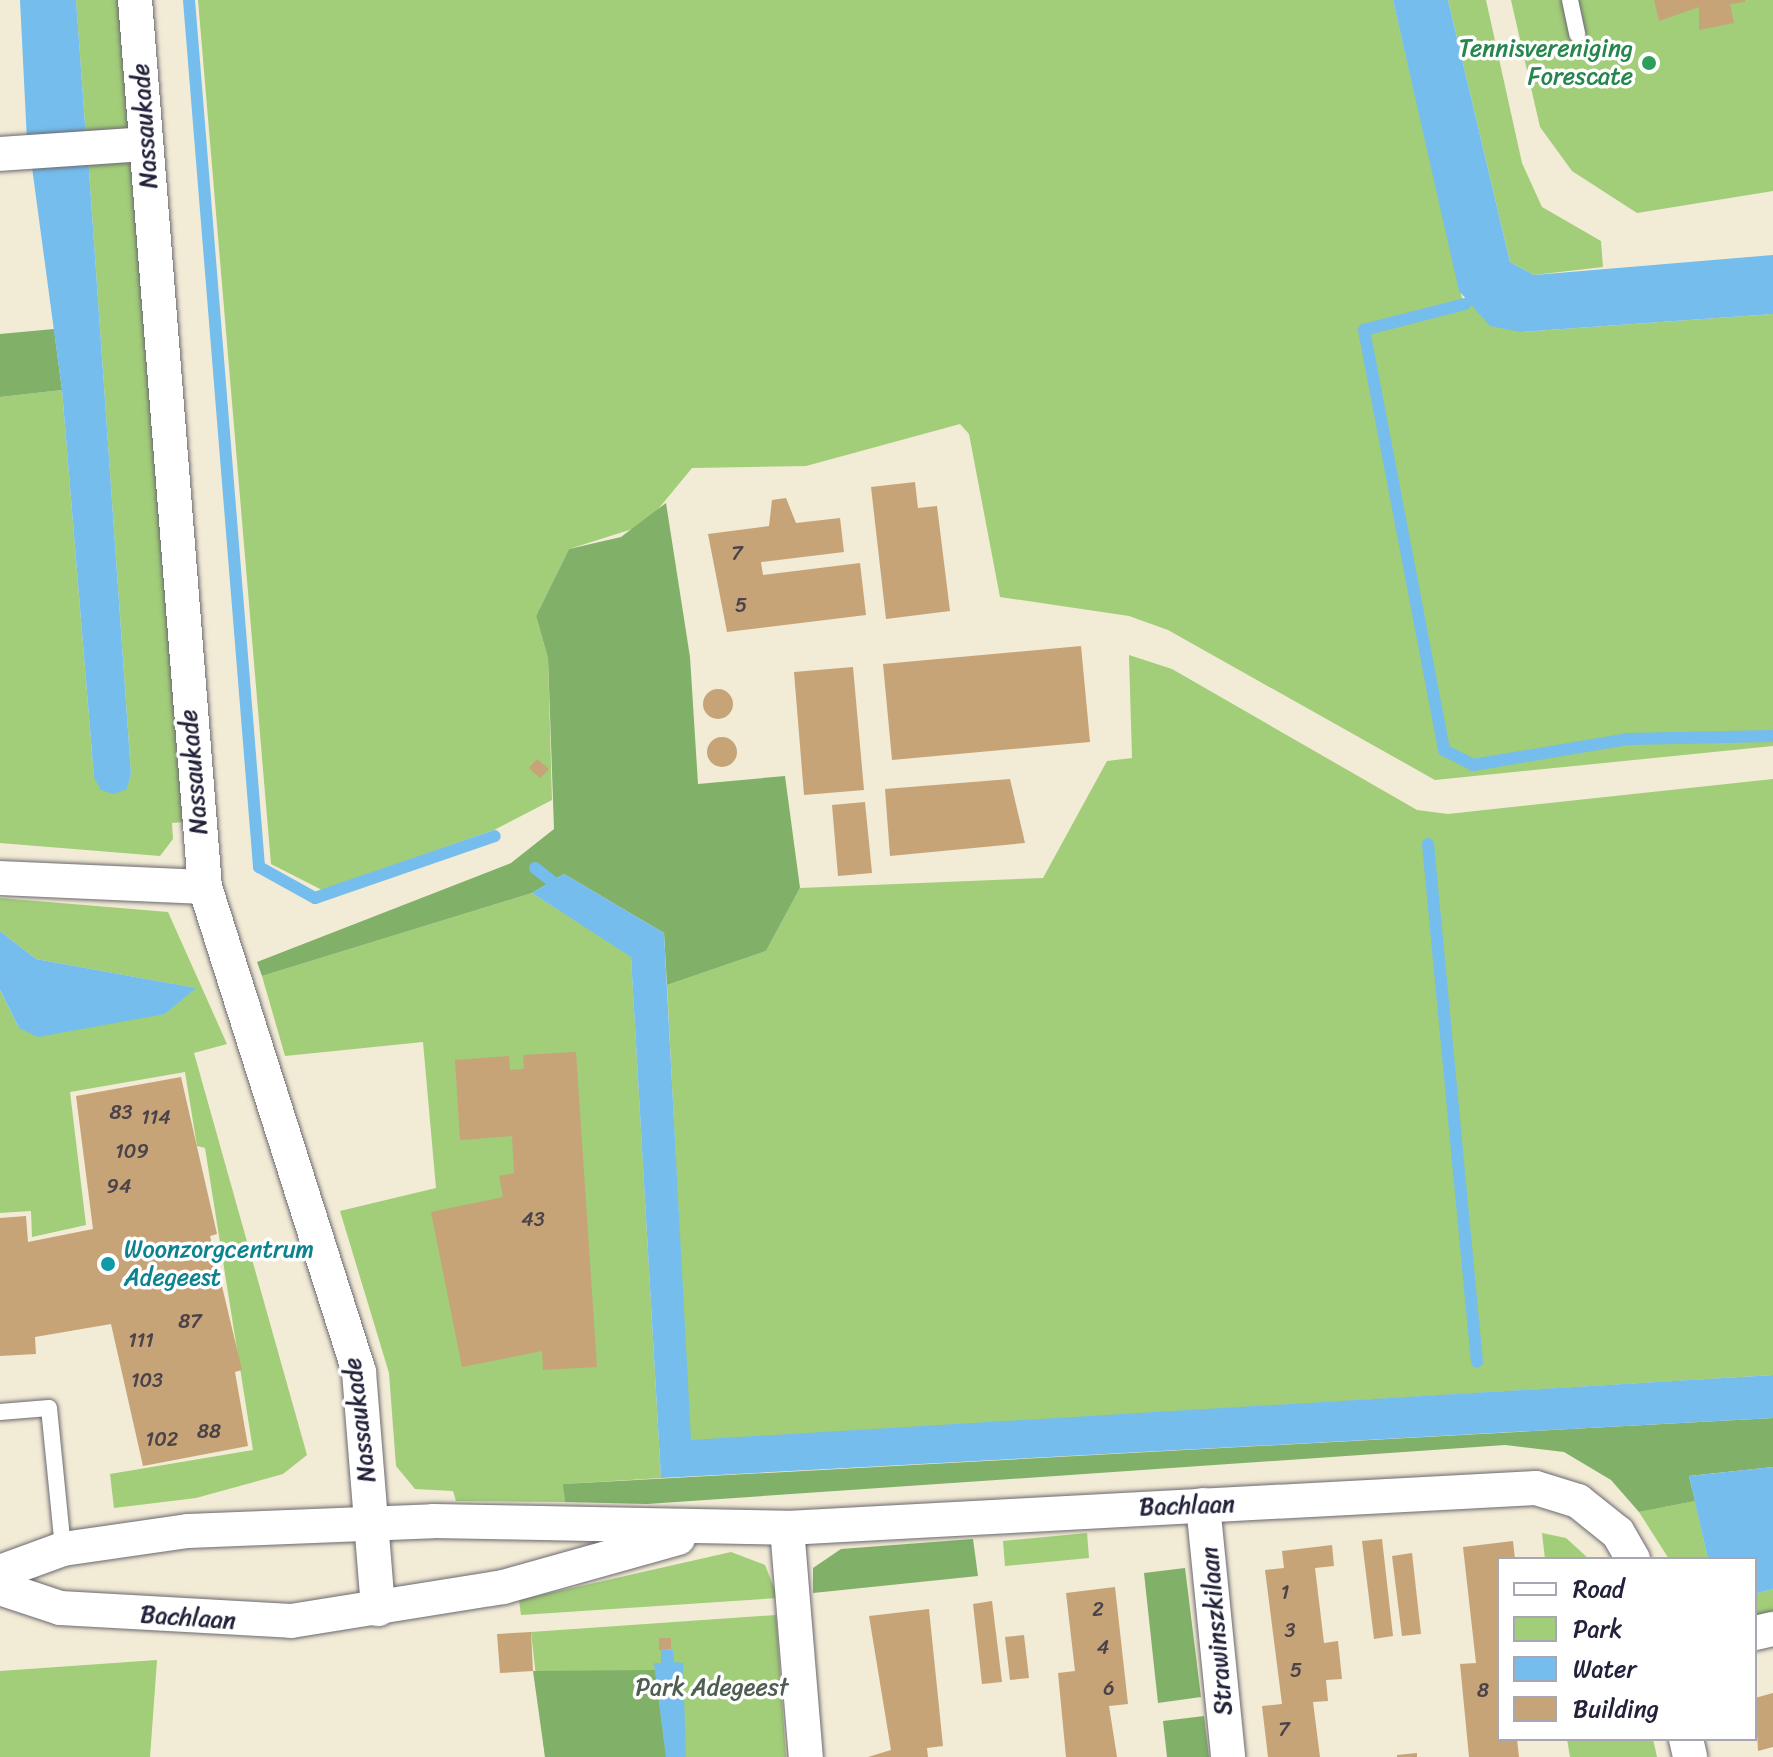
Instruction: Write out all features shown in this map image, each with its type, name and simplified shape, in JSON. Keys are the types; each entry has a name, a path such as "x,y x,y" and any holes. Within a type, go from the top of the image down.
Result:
{"street":[{"name":"Nassaukade","path":"135,0 205,887 359,1372 370,1522"},
{"path":"11,154 146,144"},
{"path":"0,878 205,887"},
{"name":"Bachlaan","path":"0,1572 63,1549 188,1531 370,1522 787,1528 1536,1488 1578,1501 1618,1533 1632,1557"},
{"name":"Strawinszkilaan","path":"1203,1505 1228,1757"},
{"path":"370,1522 378,1609"},
{"name":"Bachlaan","path":"0,1588 60,1608 252,1623 378,1609 503,1587 713,1528"},
{"path":"787,1528 806,1757"}],"lane":[{"path":"1570,0 1577,34"},
{"path":"0,1412 49,1408 63,1549"}],"green space":[{"path":"76,0 120,0 130,135 86,138"},
{"path":"198,0 1393,0 1462,298 1521,332 1773,314 1773,746 1435,780 1168,630 1129,616 1000,597 969,434 960,424 806,466 692,468 645,525 569,549 536,616 548,658 552,800 494,830 322,890 271,864"},
{"path":"1448,0 1486,0 1522,163 1542,207 1601,241 1603,267 1534,275 1510,262"},
{"name":"Tennisvereniging Forescate","path":"1511,0 1773,0 1773,191 1637,213 1572,171 1540,127"},
{"path":"88,156 131,157 184,822 172,823 173,839 160,856 0,843 0,397 62,390 94,777 127,788 131,774"},
{"path":"54,329 62,390 0,397 0,334"},
{"path":"666,503 690,657 698,784 785,776 800,888 766,951 667,985 664,933 564,874 532,893 262,976 257,962 511,863 554,829 548,658 536,616 569,549 621,537"},
{"path":"1129,655 1172,669 1417,810 1448,814 1773,779 1773,1375 690,1441 667,985 766,951 800,888 1043,878 1107,761 1132,758"},
{"path":"532,893 631,956 661,1478 564,1484 565,1502 456,1501 453,1491 415,1489 396,1466 389,1373 340,1211 436,1188 423,1042 285,1056 262,976"},
{"path":"0,898 168,912 227,1044 194,1053 307,1455 283,1474 196,1498 114,1508 110,1474 253,1450 205,1148 197,1146 185,1072 70,1092 86,1225 32,1237 31,1211 0,1213 0,990 19,1028 165,1014 195,988 36,959 0,931"},
{"path":"1773,1418 1773,1467 1689,1476 1695,1501 1639,1512 1611,1480 1564,1452 1505,1445 647,1504 565,1502 563,1484"},
{"path":"1695,1501 1708,1557 1668,1557 1639,1512"},
{"path":"1087,1533 1089,1558 1005,1566 1003,1541"},
{"path":"1542,1533 1566,1538 1587,1557 1545,1557"},
{"path":"973,1539 978,1576 813,1593 813,1568 841,1549"},
{"path":"731,1552 765,1565 778,1598 521,1615 519,1600"},
{"path":"1185,1568 1201,1697 1158,1703 1144,1573"},
{"path":"1773,1589 1773,1615 1757,1619 1757,1593"},
{"name":"Park Adegeest","path":"776,1615 786,1757 545,1757 531,1632"},
{"path":"157,1660 150,1757 0,1757 0,1671"},
{"path":"655,1670 666,1757 545,1757 533,1671"},
{"path":"1204,1716 1209,1757 1167,1757 1163,1721"},
{"path":"1567,1741 1653,1741 1657,1757 1570,1757"}],"water":[{"path":"20,0 76,0 86,138 27,141"},
{"path":"1393,0 1448,0 1510,262 1534,275 1773,255 1773,314 1521,332 1490,326 1459,291"},
{"path":"88,156 131,774 127,789 114,794 101,790 94,777 62,390 31,160"},
{"path":"564,874 664,933 691,1440 1773,1375 1773,1418 661,1478 631,957 532,893"},
{"path":"0,931 36,959 196,988 165,1014 38,1037 19,1028 0,990"},
{"path":"1773,1467 1773,1589 1757,1593 1757,1557 1708,1557 1689,1476"},
{"path":"661,1650 673,1650 674,1662 683,1663 686,1757 666,1757 654,1663 661,1663"}],"building":[{"path":"1654,0 1745,2 1730,4 1734,23 1699,30 1699,7 1659,21"},
{"path":"915,482 918,508 937,506 950,611 886,619 871,487"},
{"path":"786,498 796,523 840,518 844,552 761,562 763,575 860,563 866,615 727,632 708,534 769,526 772,500"},
{"path":"1081,646 1090,742 892,760 883,664"},
{"path":"853,667 864,790 804,795 794,672"},
{"path":"718,689 729,693 733,704 729,715 718,719 707,715 703,704 707,693"},
{"path":"722,737 733,741 737,752 733,763 722,767 711,763 707,752 711,741"},
{"path":"537,759 549,769 540,778 529,768"},
{"path":"1010,779 1025,843 890,856 885,789"},
{"path":"865,802 872,873 838,876 832,805"},
{"path":"576,1052 597,1367 543,1370 542,1351 462,1367 431,1212 503,1197 499,1176 514,1173 512,1136 460,1140 455,1060 509,1056 510,1070 524,1069 523,1055"},
{"name":"Woonzorgcentrum Adegeest","path":"181,1077 217,1234 210,1236 242,1370 235,1372 248,1446 143,1466 111,1324 35,1337 36,1354 0,1356 0,1218 26,1216 28,1242 93,1229 76,1096"},
{"path":"1382,1539 1393,1636 1374,1639 1362,1541"},
{"path":"1513,1541 1515,1557 1497,1557 1497,1741 1517,1741 1519,1757 1469,1757 1460,1664 1476,1663 1463,1547"},
{"path":"1332,1545 1334,1566 1315,1568 1324,1643 1338,1641 1342,1679 1326,1680 1328,1701 1313,1702 1320,1757 1268,1757 1262,1706 1282,1704 1265,1570 1284,1568 1282,1551"},
{"path":"1412,1553 1421,1634 1402,1636 1392,1556"},
{"path":"1115,1587 1128,1704 1109,1706 1117,1757 1066,1757 1058,1673 1075,1671 1066,1593"},
{"path":"992,1601 1002,1682 982,1684 973,1604"},
{"path":"929,1609 943,1746 927,1748 928,1757 868,1757 891,1750 869,1616"},
{"path":"531,1632 533,1671 500,1673 497,1634"},
{"path":"1024,1635 1029,1678 1010,1680 1005,1637"},
{"path":"659,1638 671,1638 671,1649 659,1650"},
{"path":"1773,1693 1773,1747 1758,1751 1757,1733 1757,1697"},
{"path":"1417,1753 1417,1757 1397,1757 1397,1755"}],"waterway":[{"path":"189,0 259,867 315,898 495,836"},
{"path":"1465,304 1364,330 1444,750 1473,765 1629,739 1773,736"},
{"path":"1428,844 1477,1362"},
{"path":"535,868 563,890"}],"place":[{"name":"Tennisvereniging Forescate","path":"1649,63"},
{"name":"Woonzorgcentrum Adegeest","path":"108,1264"}]}
